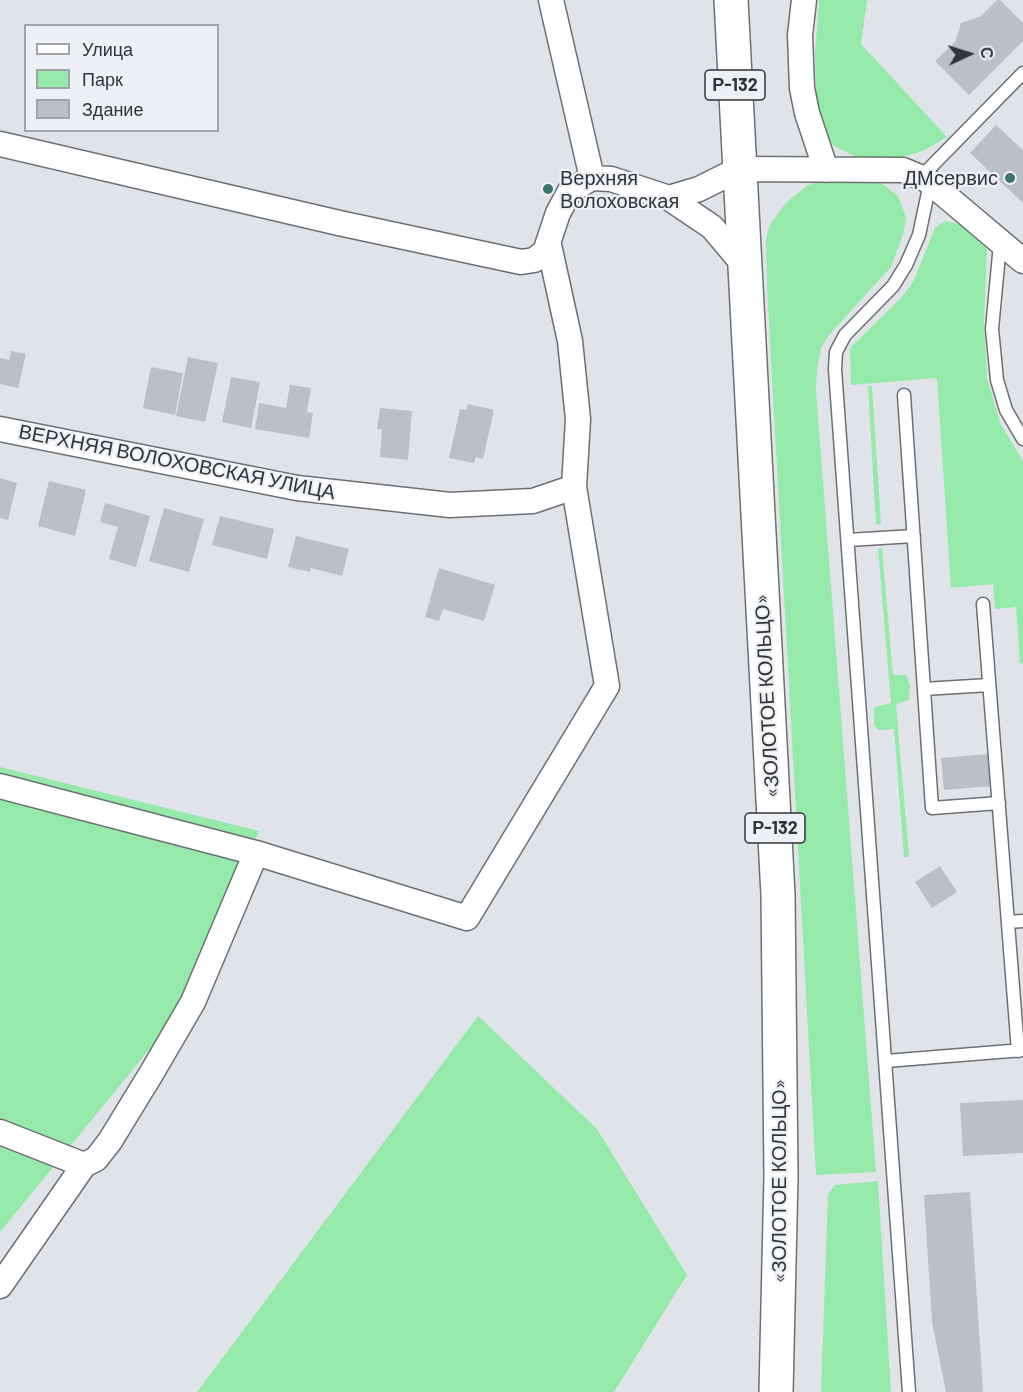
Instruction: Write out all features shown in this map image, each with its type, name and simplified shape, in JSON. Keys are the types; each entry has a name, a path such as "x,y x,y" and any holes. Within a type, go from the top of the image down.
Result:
{"main road":[{"name":"«ЗОЛОТОЕ КОЛЬЦО»","path":"730,0 778,895 782,1176 776,1392"}],"street":[{"path":"552,0 592,177"},
{"path":"804,0 800,35 802,88 807,113 826,170"},
{"path":"0,144 328,221 515,261 534,260 545,252 564,198 577,185 592,177 611,179 669,198 712,227 744,265"},
{"path":"669,198 699,189 739,169 903,170 926,180 1023,261"},
{"path":"0,786 256,853 467,918 607,686 574,487 578,419 570,341 549,244"},
{"name":"ВЕРХНЯЯ ВОЛОХОВСКАЯ УЛИЦА","path":"0,429 297,488 450,505 533,501 574,487"},
{"path":"0,1286 84,1166 96,1159 110,1141 193,1002 256,853"},
{"path":"0,1132 84,1166"}],"lane":[{"path":"909,1392 836,387 836,352 845,335 901,275 919,235 926,180 1023,74"},
{"path":"1000,244 992,329 997,380 1006,410 1023,439"},
{"path":"904,395 932,808 999,803"},
{"path":"848,540 914,536"},
{"path":"886,1061 1021,1050 1008,922 983,604"},
{"path":"924,689 989,685"},
{"path":"1008,922 1023,921"}],"green space":[{"path":"819,0 867,0 861,44 947,137 923,151 898,158 861,159 834,146 826,135 816,95 815,55"},
{"path":"824,181 881,183 898,196 906,217 904,232 891,267 829,335 821,348 817,370 816,391 876,1172 816,1175 766,239 770,224 787,202 808,185"},
{"path":"945,221 962,225 987,246 984,322 987,378 1000,423 1023,461 1023,663 1020,664 1016,607 995,609 993,584 951,588 937,378 851,385 850,348 902,297 913,282 935,228"},
{"path":"868,386 872,386 881,524 876,525"},
{"path":"882,548 893,675 906,675 910,684 909,700 896,704 909,857 904,857 894,729 879,730 874,726 874,707 891,703 878,549"},
{"path":"0,767 259,831 171,1023 0,1232"},
{"path":"478,1016 597,1129 687,1275 614,1392 197,1392"},
{"path":"878,1181 891,1392 821,1392 828,1194 835,1185"}],"building":[{"path":"997,0 1000,0 1023,23 1023,41 969,95 935,61 955,42 961,23 981,16"},
{"name":"ДМсервис","path":"996,125 1023,150 1023,203 970,153"},
{"path":"11,351 26,354 18,388 0,384 0,358 9,360"},
{"path":"188,357 218,363 205,422 176,416"},
{"path":"151,367 183,373 175,415 143,408"},
{"path":"231,377 260,382 251,428 222,422"},
{"path":"290,385 311,388 307,412 313,413 309,438 255,429 259,403 286,408"},
{"path":"468,404 494,410 483,459 476,457 474,463 449,458 460,409 466,410"},
{"path":"380,408 412,411 408,460 380,457 382,430 377,429"},
{"path":"0,478 17,483 8,520 0,518"},
{"path":"49,481 86,490 75,536 38,526"},
{"path":"105,503 150,516 136,567 109,559 118,527 100,522"},
{"path":"164,508 204,519 189,572 149,561"},
{"path":"220,516 274,529 267,559 212,545"},
{"path":"296,536 349,549 342,576 311,568 310,572 288,567"},
{"path":"439,568 495,585 484,621 443,609 439,621 425,617"},
{"path":"989,754 992,786 944,790 941,758"},
{"path":"940,866 957,892 932,908 915,882"},
{"path":"1023,1100 1023,1153 963,1156 960,1103"},
{"path":"970,1192 983,1392 946,1392 932,1322 924,1195"}],"place":[{"name":"ДМсервис","path":"1010,178"},
{"name":"Верхняя Волоховская","path":"548,189"}]}
